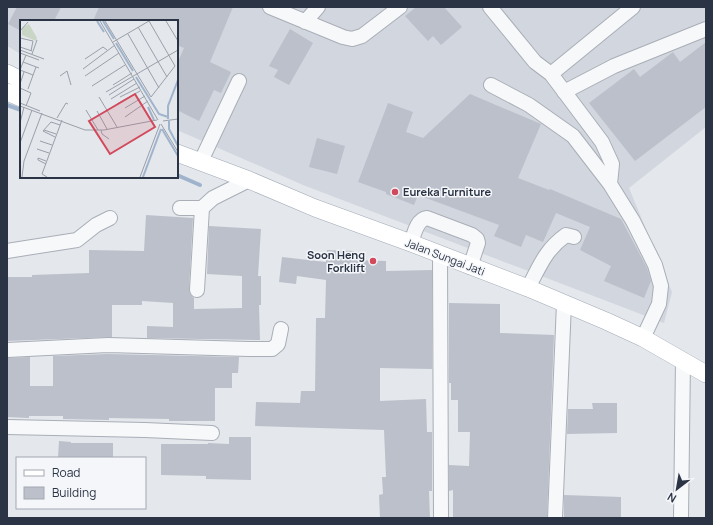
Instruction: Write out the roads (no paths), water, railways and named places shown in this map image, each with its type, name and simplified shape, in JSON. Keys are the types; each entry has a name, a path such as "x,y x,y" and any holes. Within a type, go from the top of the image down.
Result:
{"main road":[{"path":"7,73 20,80"},
{"path":"7,92 20,98"},
{"name":"Jalan Sungai Jati","path":"178,152 315,208 528,288 606,320 643,338 706,374"}],"street":[{"path":"270,7 343,37 352,39 362,36 400,7"},
{"path":"305,22 318,7"},
{"path":"551,74 633,7"},
{"path":"494,8 535,62 551,74 602,142 612,164 610,184"},
{"path":"564,92 614,66 706,29"},
{"path":"201,161 239,81"},
{"path":"491,85 529,105 573,136 610,184 633,221 655,265 661,286 659,304 643,338"},
{"path":"180,208 202,208 213,198 249,180"},
{"path":"197,290 202,208"},
{"path":"7,251 77,240 96,225 110,218"},
{"path":"411,243 422,218 427,218 472,235 477,239 478,243 470,267"},
{"path":"528,288 545,256 554,244 566,235 574,237"},
{"path":"440,255 441,518"},
{"path":"555,518 564,304"},
{"path":"7,350 108,345 249,350 272,349 278,344 281,329"},
{"path":"681,518 683,360"},
{"path":"7,427 212,433"}],"waterway":[{"path":"7,105 20,110"},
{"path":"178,175 200,185"}],"place":[{"name":"Eureka Furniture","path":"395,192"},
{"name":"Soon Heng Forklift","path":"373,261"}]}
